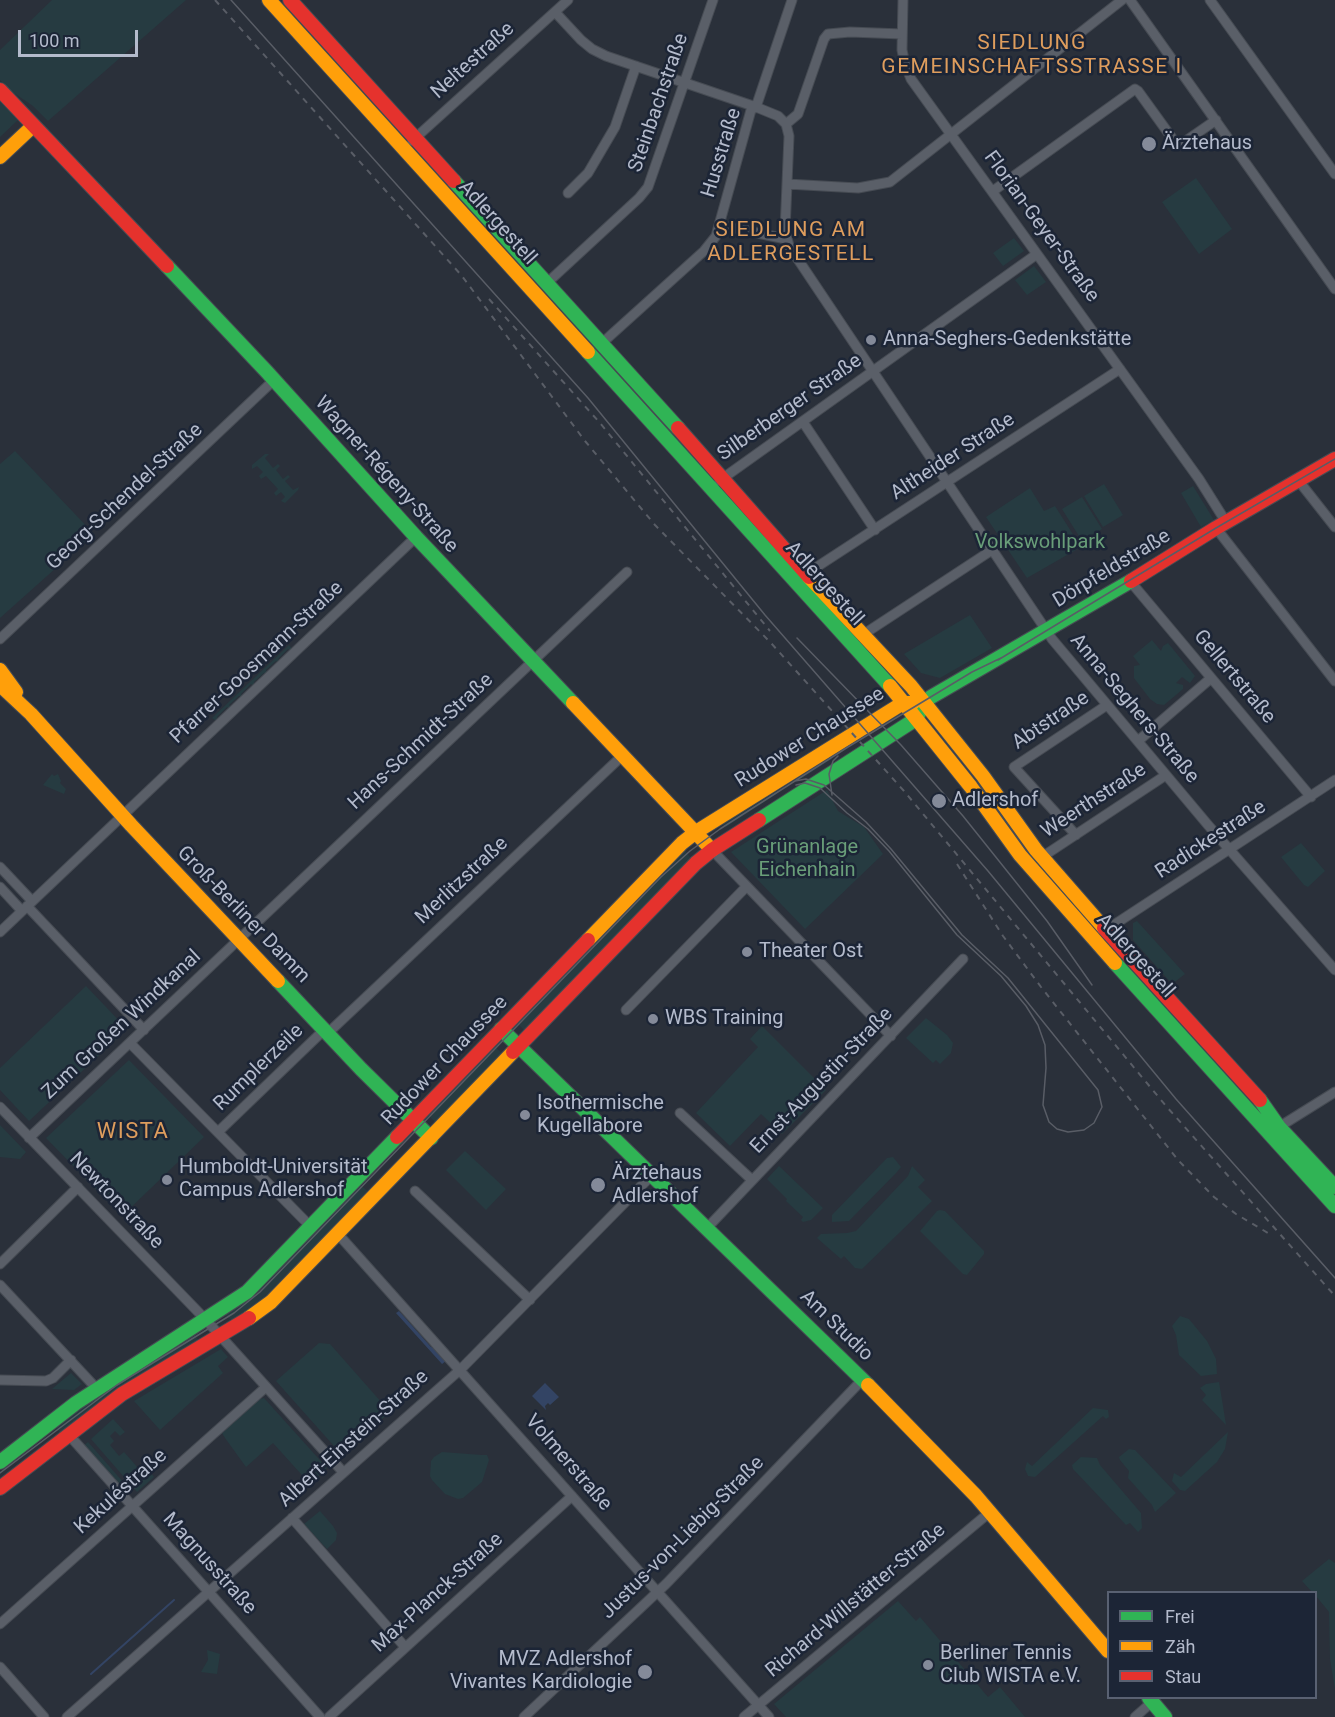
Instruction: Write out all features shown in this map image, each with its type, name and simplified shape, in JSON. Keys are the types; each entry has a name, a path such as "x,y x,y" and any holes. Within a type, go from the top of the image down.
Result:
{"main road":[{"name":"Adlergestell","path":"269,0 903,703 1020,855 1058,900 1335,1206"},
{"name":"Adlergestell","path":"290,0 723,478 806,574 911,686 970,760 1042,857 1335,1187"},
{"name":"Wagner-Régeny-Straße","path":"0,90 274,380 532,661 712,850"},
{"path":"0,157 33,126"},
{"name":"Dörpfeldstraße","path":"924,703 1335,459"},
{"name":"Groß-Berliner Damm","path":"0,670 31,714"},
{"name":"Groß-Berliner Damm","path":"0,685 31,714 326,1032 431,1138"},
{"name":"Rudower Chaussee","path":"0,1462 98,1389 247,1292 682,843 696,832 903,703 924,703"},
{"path":"916,719 924,703"},
{"name":"Rudower Chaussee","path":"0,1488 122,1394 221,1335 271,1302 696,863 712,850 916,719"},
{"name":"Am Studio","path":"501,1029 863,1379 940,1457 1107,1650"},
{"path":"1150,1700 1165,1717"}],"street":[{"name":"Neltestraße","path":"404,149 567,0"},
{"name":"Steinbachstraße","path":"547,283 648,187 713,0"},
{"name":"Husstraße","path":"601,344 716,236 751,110 756,107 792,0"},
{"name":"Florian-Geyer-Straße","path":"903,0 902,34 905,64 911,80 1200,479 1221,525 1335,681"},
{"path":"787,184 858,188 890,182 1122,0"},
{"path":"1130,0 1335,289"},
{"path":"1210,0 1335,174"},
{"path":"555,12 571,31 592,49 756,107 778,116 786,124 789,136 786,239 719,225"},
{"path":"786,124 798,114 824,39 828,34 850,32 902,34"},
{"path":"568,193 588,173 615,127 636,66"},
{"path":"993,191 1135,89 1177,145 1216,120"},
{"name":"Anna-Seghers-Straße","path":"786,239 1047,631 1166,775 1335,970"},
{"name":"Silberberger Straße","path":"711,488 1037,254"},
{"name":"Altheider Straße","path":"806,574 1120,369"},
{"name":"Georg-Schendel-Straße","path":"0,639 274,380"},
{"path":"803,422 875,530"},
{"path":"1298,480 1335,527"},
{"name":"Pfarrer-Goosmann-Straße","path":"0,932 416,537"},
{"path":"864,634 992,550"},
{"name":"Hans-Schmidt-Straße","path":"240,940 627,572"},
{"name":"Gellertstraße","path":"1130,581 1210,679 1311,796"},
{"path":"1138,741 1210,679"},
{"name":"Abtstraße","path":"1076,835 1014,767 1107,705"},
{"name":"Merlitzstraße","path":"326,1032 622,756"},
{"name":"Weerthstraße","path":"1042,857 1166,775"},
{"name":"Radickestraße","path":"1106,930 1335,780"},
{"path":"712,850 891,1036"},
{"path":"0,867 27,906 144,1030"},
{"path":"0,887 27,906"},
{"path":"626,1010 746,887"},
{"name":"Zum Großen Windkanal","path":"29,1138 240,940"},
{"name":"Ernst-Augustin-Straße","path":"706,1228 963,959"},
{"name":"Rumplerzeile","path":"218,1132 326,1032"},
{"path":"130,1043 311,1227"},
{"path":"1280,1126 1335,1092"},
{"name":"Newtonstraße","path":"0,1107 221,1335 343,1472"},
{"path":"681,1113 752,1180"},
{"name":"Albert-Einstein-Straße","path":"67,1717 461,1369 651,1176"},
{"path":"0,1264 78,1188"},
{"path":"415,1191 530,1300"},
{"name":"Volmerstraße","path":"338,1234 461,1369 769,1717"},
{"path":"0,1285 98,1389"},
{"path":"0,1380 46,1381 53,1378 71,1360"},
{"name":"Justus-von-Liebig-Straße","path":"524,1717 658,1592 863,1379"},
{"name":"Kekuléstraße","path":"0,1624 266,1387"},
{"name":"Magnusstraße","path":"69,1435 320,1717"},
{"name":"Max-Planck-Straße","path":"329,1717 572,1496"},
{"name":"Richard-Willstätter-Straße","path":"744,1717 990,1512"},
{"path":"292,1518 405,1647"},
{"path":"0,1667 44,1717"},
{"path":"1135,1717 1150,1700"}],"green space":[{"path":"52,0 186,0 48,121 0,80 0,50"},
{"path":"0,101 18,120 0,137"},
{"path":"1196,178 1232,229 1199,254 1162,202"},
{"path":"1014,238 1024,251 1003,266 993,253"},
{"path":"1034,266 1046,282 1027,295 1015,280"},
{"path":"15,451 94,534 0,618 0,464"},
{"path":"265,454 269,454 265,458 273,468 278,464 280,466 276,470 283,479 288,475 290,477 285,481 293,490 299,487 285,503 281,501 285,497 281,492 276,496 274,493 278,489 266,476 261,479 259,476 263,472 257,466 252,469 252,465"},
{"path":"1104,484 1123,515 1103,527 1084,496"},
{"path":"1193,486 1214,520 1201,527 1181,493"},
{"name":"Volkswohlpark","path":"1030,488 1044,511 1055,506 1081,547 1027,578 986,517"},
{"path":"1082,497 1102,529 1082,541 1062,509"},
{"path":"970,615 992,648 940,678 921,673 904,654"},
{"path":"1152,640 1161,651 1168,643 1195,676 1190,683 1182,677 1176,683 1183,685 1183,689 1164,705 1157,704 1150,699 1134,678 1134,666 1140,665 1133,656"},
{"path":"289,645 292,649 290,651 288,649 278,659 280,661 278,663 276,661 266,670 266,674 264,673 254,682 253,686 251,684 241,694 243,696 239,696 229,705 231,707 229,709 227,707 217,717 219,719 216,721 212,718"},
{"path":"828,753 832,759 798,781 795,778 775,790 777,794 726,827 719,823"},
{"path":"52,774 54,776 58,774 60,783 66,789 64,794 43,785"},
{"name":"Grünanlage Eichenhain","path":"827,790 838,811 864,827 883,854 805,929 731,852"},
{"path":"1301,843 1325,871 1308,887 1281,857"},
{"path":"683,848 690,857 695,859 525,1031 515,1021"},
{"path":"1137,921 1185,974 1172,984 1133,940 1133,923"},
{"path":"86,986 127,1029 29,1121 0,1090 0,1068"},
{"path":"926,1018 953,1043 951,1053 940,1064 936,1060 933,1063 906,1038"},
{"path":"762,1026 826,1090 782,1134 761,1114 730,1146 696,1113 758,1047 750,1039"},
{"path":"492,1044 505,1056 438,1125 426,1113"},
{"path":"129,1060 204,1137 122,1216 46,1138"},
{"path":"0,1125 26,1152 20,1159 0,1157"},
{"path":"465,1151 506,1189 486,1210 446,1170"},
{"path":"893,1157 901,1167 897,1172 849,1221 832,1222 832,1215 887,1158"},
{"path":"779,1166 823,1208 811,1220 803,1222 801,1220 803,1217 767,1179"},
{"path":"912,1166 925,1180 918,1187 932,1201 862,1269 855,1268 844,1256 841,1259 817,1238 821,1234 856,1231 908,1176"},
{"path":"358,1183 371,1194 287,1282 235,1323 223,1313"},
{"path":"940,1210 945,1211 984,1251 967,1275 963,1274 920,1231"},
{"path":"1180,1316 1189,1319 1207,1341 1216,1359 1217,1374 1201,1376 1179,1355 1172,1326"},
{"path":"193,1332 200,1343 62,1435 54,1425"},
{"path":"319,1343 330,1344 390,1412 342,1455 276,1381"},
{"path":"221,1349 228,1357 218,1366 223,1373 160,1430 134,1401"},
{"path":"71,1373 82,1384 74,1390 52,1389"},
{"path":"1219,1382 1226,1425 1202,1400 1206,1395 1200,1388 1206,1384"},
{"path":"264,1398 327,1468 310,1484 273,1443 246,1467 222,1433"},
{"path":"1093,1408 1108,1410 1109,1417 1106,1419 1103,1416 1035,1477 1028,1476 1025,1469 1027,1462 1032,1466"},
{"path":"113,1419 125,1432 120,1436 115,1431 110,1436 114,1441 110,1445 119,1456 124,1452 146,1477 151,1473 154,1477 137,1492 91,1439"},
{"path":"1228,1432 1225,1449 1217,1462 1185,1491 1180,1490 1172,1481 1174,1473 1181,1477"},
{"path":"88,1442 131,1491 127,1495 83,1446"},
{"path":"1129,1449 1135,1450 1176,1493 1155,1512 1152,1505 1128,1478 1129,1471 1120,1460 1119,1457"},
{"path":"442,1452 487,1455 489,1460 482,1482 463,1498 458,1499 445,1494 430,1476 431,1461"},
{"path":"1081,1457 1097,1458 1100,1465 1141,1513 1142,1528 1138,1532 1130,1523 1126,1525 1073,1469 1072,1465"},
{"path":"320,1511 337,1533 336,1540 327,1549 304,1524"},
{"path":"1329,1559 1335,1563 1335,1689 1330,1659 1329,1612 1317,1597 1317,1591 1311,1591 1302,1581"},
{"path":"898,1601 916,1621 920,1617 988,1697 1000,1687 1025,1717 786,1717 774,1704"},
{"path":"207,1650 220,1654 217,1674 201,1672 208,1660"}],"water":[{"path":"399,1311 446,1361 442,1364 396,1313"},
{"path":"545,1383 559,1397 550,1405 548,1403 545,1406 546,1410 532,1396"}],"waterway":[{"path":"91,1674 174,1600"}],"tram line":[{"path":"231,0 588,398 765,615 988,871 1176,1099 1335,1278"},
{"path":"998,660 1335,459"},
{"path":"797,638 901,745 963,816 1047,921 1092,985"},
{"path":"0,1473 117,1385 234,1313 260,1292 661,877 690,851 720,829 848,747 972,672 1003,657"},
{"path":"832,795 829,774 833,761 838,756"},
{"path":"795,781 806,779 824,785 866,822 962,935 1008,978 1098,1090 1102,1107 1094,1123 1084,1130 1068,1132 1057,1129 1049,1122 1043,1105 1045,1045 1038,1025 1026,1006 1001,976 957,935 889,851 868,829 820,788 805,783 796,785"}],"railway":[{"path":"215,0 462,276 585,441 655,525 771,643 904,791 1166,1106 1335,1296"},
{"path":"489,299 600,423 770,631"},
{"path":"957,864 1003,936 1041,987 1178,1160 1214,1197 1236,1214 1268,1233"}],"traffic: fast":[{"path":"454,181 678,428"},
{"path":"167,266 267,372 416,537 573,703"},
{"path":"588,352 890,686"},
{"path":"759,820 916,719 924,703 931,697 1131,581"},
{"path":"1115,963 1335,1206"},
{"path":"278,981 361,1069 431,1138"},
{"path":"501,1029 868,1385"},
{"path":"1260,1100 1279,1127 1335,1187"},
{"path":"0,1462 76,1403 247,1292 397,1137"},
{"path":"1150,1699 1165,1717"}],"traffic: slow":[{"path":"269,0 588,352"},
{"path":"0,157 33,126"},
{"path":"809,577 911,686 983,776 1036,850 1104,928"},
{"path":"0,670 16,692"},
{"path":"0,685 31,714 131,825 278,981"},
{"path":"890,686 971,787 1020,855 1115,963"},
{"path":"573,703 712,850"},
{"path":"588,940 682,843 696,832 903,703 913,703"},
{"path":"249,1318 271,1302 513,1052"},
{"path":"868,1385 976,1496 1107,1650"}],"traffic: jam":[{"path":"290,0 454,181"},
{"path":"0,90 167,266"},
{"path":"678,428 809,577"},
{"path":"1131,581 1216,528 1335,459"},
{"path":"513,1052 696,863 759,820"},
{"path":"1104,928 1260,1100"},
{"path":"397,1137 588,940"},
{"path":"0,1488 122,1394 249,1318"}],"place":[{"name":"Ärztehaus","path":"1149,144"},
{"name":"Anna-Seghers-Gedenkstätte","path":"871,340"},
{"name":"Adlershof","path":"939,801"},
{"name":"Theater Ost","path":"747,952"},
{"name":"WBS Training","path":"653,1019"},
{"name":"Isothermische Kugellabore","path":"525,1115"},
{"name":"Humboldt-Universität Campus Adlershof","path":"167,1180"},
{"name":"Ärztehaus Adlershof","path":"598,1185"},
{"name":"Berliner Tennis Club WISTA e.V.","path":"928,1665"},
{"name":"MVZ Adlershof Vivantes Kardiologie","path":"645,1672"}],"district":[{"name":"SIEDLUNG GEMEINSCHAFTSSTRASSE I","path":"1032,56"},
{"name":"SIEDLUNG AM ADLERGESTELL","path":"791,243"},
{"name":"WISTA","path":"133,1132"}]}
